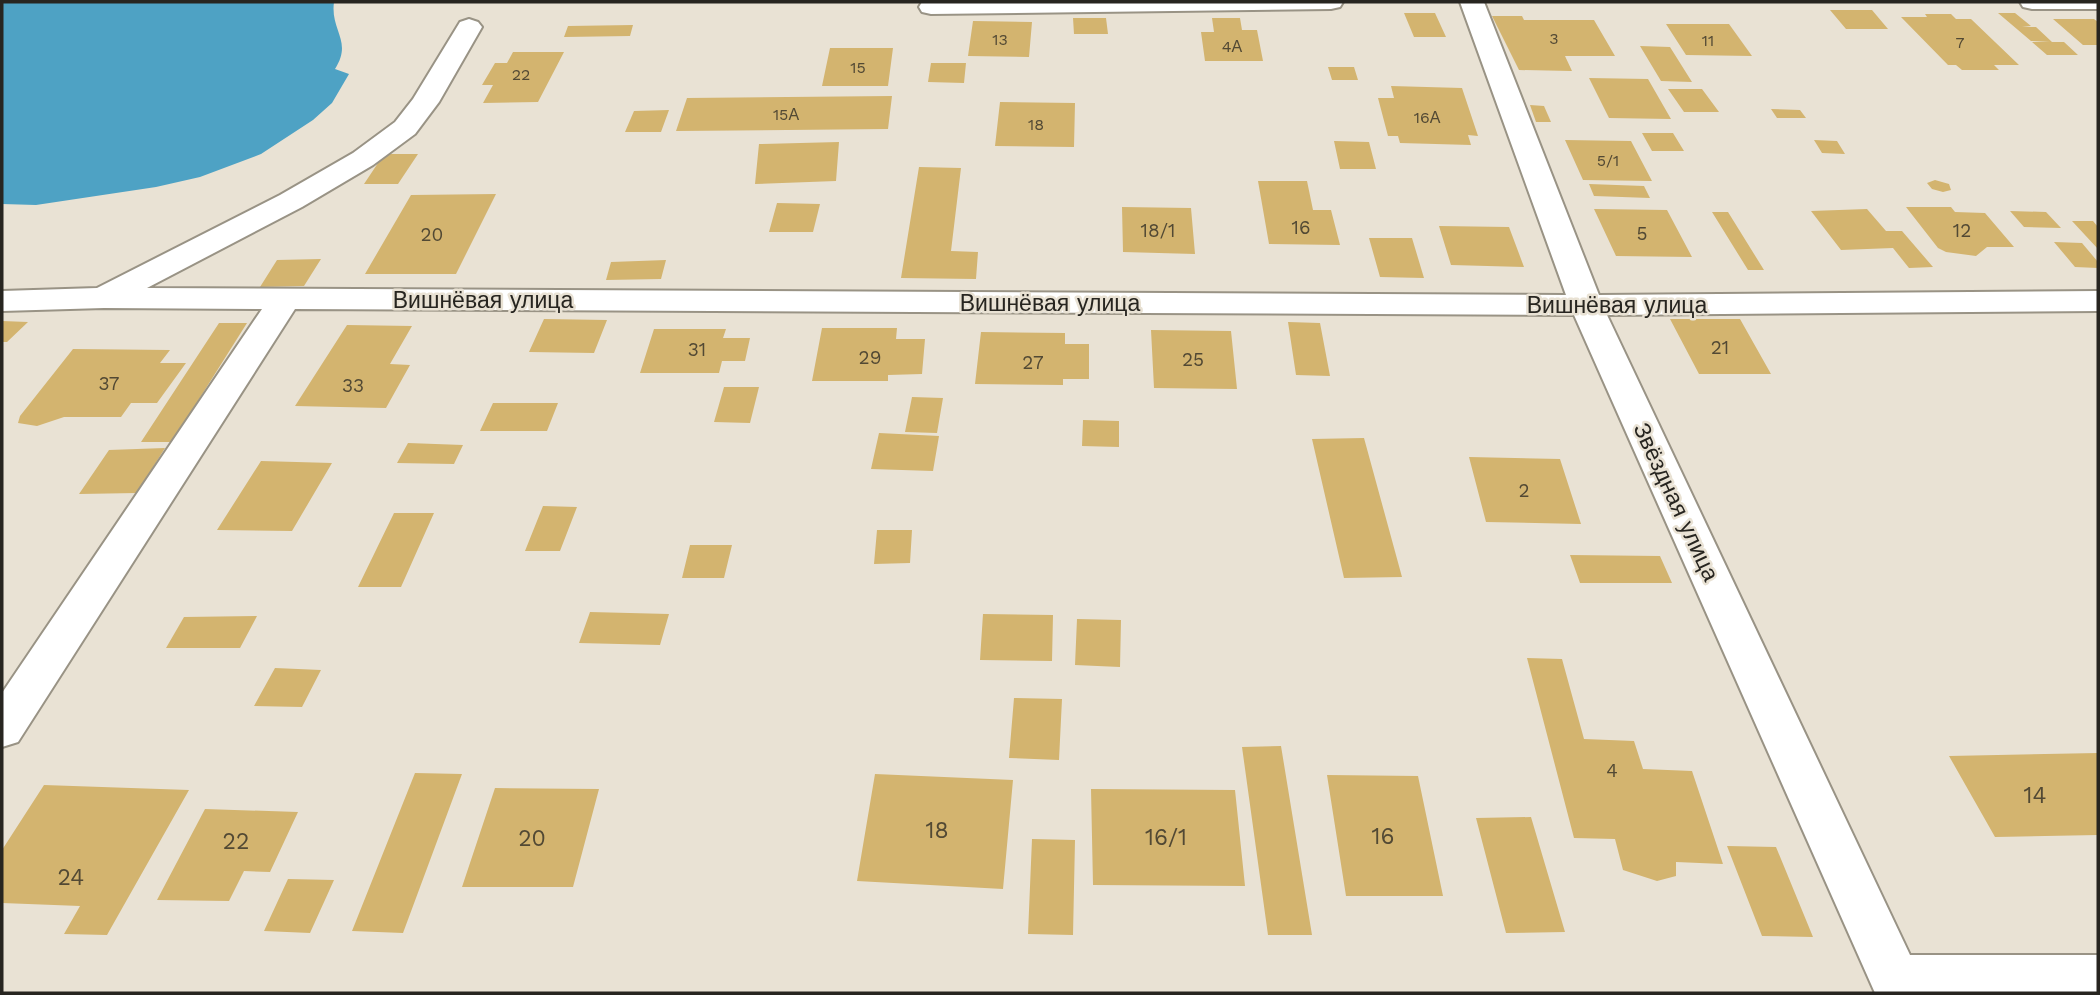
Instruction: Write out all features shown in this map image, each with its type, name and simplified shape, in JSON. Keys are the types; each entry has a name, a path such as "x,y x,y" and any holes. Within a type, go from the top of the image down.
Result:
{"street":[{"path":"930,7 1331,2"},
{"name":"Звёздная улица","path":"1472,2 1586,305 1899,987"},
{"path":"2032,2 2098,2"},
{"path":"104,298 291,201 363,159 405,128 425,102 469,27"},
{"name":"Вишнёвая улица","path":"2,301 104,298 1586,305 2098,301"},
{"path":"2,729 285,299"},
{"path":"1899,987 2098,981"}],"water":[{"path":"2,2 334,2 335,21 342,43 340,59 335,69 349,74 332,103 313,120 261,154 200,177 156,187 36,205 2,204"}],"building":[{"path":"1830,10 1872,10 1888,29 1846,29"},
{"path":"1404,13 1435,13 1446,37 1414,37"},
{"path":"1998,13 2015,13 2031,26 2022,27 2036,27 2052,42 2064,42 2078,55 2047,55 2032,42 2050,41 2031,41"},
{"path":"1925,14 1951,14 1956,19 1971,19 2019,65 1994,65 1999,70 1962,70 1956,65 1948,65 1901,17 1927,17"},
{"path":"1492,16 1522,16 1524,20 1594,20 1615,56 1565,56 1572,71 1519,70"},
{"path":"1073,18 1106,18 1108,34 1074,34"},
{"path":"1212,18 1240,18 1242,30 1257,30 1263,61 1205,61 1201,32 1214,32"},
{"path":"2053,19 2094,19 2098,22 2098,45 2083,45"},
{"path":"973,21 1032,22 1029,57 968,56"},
{"path":"1666,24 1729,24 1752,56 1686,55"},
{"path":"633,25 630,36 564,37 568,26"},
{"path":"1640,46 1670,47 1692,82 1661,81"},
{"path":"830,48 893,48 888,86 822,86"},
{"path":"513,52 564,52 538,102 483,103 493,85 482,85 495,63 507,63"},
{"path":"931,63 966,63 964,83 928,82"},
{"path":"1328,67 1354,67 1358,80 1332,80"},
{"path":"1589,78 1648,79 1671,119 1609,118"},
{"path":"1391,86 1462,88 1478,136 1468,135 1471,145 1400,143 1398,136 1388,136 1378,98 1394,98"},
{"path":"1668,89 1702,89 1719,112 1684,112"},
{"path":"892,96 888,129 676,131 687,98"},
{"path":"1000,102 1075,103 1074,147 995,146"},
{"path":"1530,105 1544,106 1551,122 1536,122"},
{"path":"1771,109 1800,110 1806,118 1777,118"},
{"path":"669,110 661,132 625,132 634,111"},
{"path":"1642,133 1673,133 1684,151 1652,151"},
{"path":"1565,140 1631,141 1652,181 1583,180"},
{"path":"1814,140 1837,141 1845,154 1822,153"},
{"path":"1334,141 1369,142 1376,169 1340,169"},
{"path":"839,142 836,181 755,184 759,144"},
{"path":"384,154 418,154 398,184 364,184"},
{"path":"919,167 961,168 951,251 978,252 976,279 901,278"},
{"path":"1935,180 1949,184 1951,190 1943,192 1932,189 1927,183"},
{"path":"1258,181 1307,181 1313,210 1331,210 1340,245 1269,244"},
{"path":"1589,184 1644,186 1650,198 1594,196"},
{"path":"496,194 456,274 365,274 411,195"},
{"path":"777,203 820,204 813,232 769,232"},
{"path":"1122,207 1191,208 1195,254 1123,252"},
{"path":"1906,207 1951,207 1955,212 1985,213 2014,247 1987,247 1976,256 1946,252 1938,248"},
{"path":"1594,209 1667,210 1692,257 1616,256"},
{"path":"1867,209 1886,231 1902,231 1933,267 1909,268 1893,248 1841,250 1811,211"},
{"path":"2010,211 2046,212 2061,228 2024,227"},
{"path":"1712,212 1728,212 1764,270 1748,270"},
{"path":"2072,221 2093,221 2098,227 2098,249"},
{"path":"1439,226 1509,227 1524,267 1451,265"},
{"path":"1369,238 1412,238 1424,278 1380,277"},
{"path":"2054,242 2082,243 2098,262 2098,268 2075,267"},
{"path":"321,259 304,286 260,287 277,260"},
{"path":"666,260 661,279 606,280 611,262"},
{"path":"544,319 607,320 594,353 529,352"},
{"path":"1670,319 1740,319 1771,374 1699,374"},
{"path":"2,321 28,322 7,342 2,342"},
{"path":"1288,322 1320,323 1330,376 1296,375"},
{"path":"219,323 247,323 172,442 141,442"},
{"path":"347,325 412,326 390,364 410,365 386,408 295,406"},
{"path":"822,328 897,328 896,339 925,339 922,374 888,375 888,381 812,381"},
{"path":"654,329 726,329 723,338 750,338 745,361 722,361 719,373 640,373"},
{"path":"1151,330 1231,331 1237,389 1154,388"},
{"path":"981,332 1065,333 1065,344 1089,344 1089,379 1063,379 1063,385 975,384"},
{"path":"73,349 170,350 160,363 186,363 157,403 131,403 121,417 64,417 37,426 18,423 20,416"},
{"path":"724,387 759,387 750,423 714,422"},
{"path":"912,397 943,398 937,433 905,432"},
{"path":"493,403 558,403 547,431 480,431"},
{"path":"1083,420 1119,421 1119,447 1082,446"},
{"path":"879,433 939,436 933,471 871,469"},
{"path":"1364,438 1402,577 1344,578 1312,439"},
{"path":"408,443 463,445 454,464 397,463"},
{"path":"165,448 137,493 79,494 109,450"},
{"path":"1469,457 1560,459 1581,524 1486,522"},
{"path":"261,461 332,463 292,531 217,530"},
{"path":"543,506 577,507 560,551 525,551"},
{"path":"394,513 434,513 401,587 358,587"},
{"path":"877,530 912,530 910,563 874,564"},
{"path":"690,545 732,545 724,578 682,578"},
{"path":"1570,555 1660,556 1672,583 1580,583"},
{"path":"590,612 669,614 660,645 579,643"},
{"path":"983,614 1053,615 1052,661 980,660"},
{"path":"257,616 240,648 166,648 184,617"},
{"path":"1077,619 1121,620 1120,667 1075,665"},
{"path":"1527,658 1562,659 1584,739 1634,741 1643,769 1692,771 1723,864 1676,862 1676,876 1657,881 1623,870 1615,839 1574,838"},
{"path":"275,668 321,670 302,707 254,706"},
{"path":"1014,698 1062,699 1059,760 1009,758"},
{"path":"1281,746 1312,935 1268,935 1242,747"},
{"path":"2098,753 2098,835 1995,837 1949,756"},
{"path":"415,773 462,774 403,933 352,931"},
{"path":"875,774 1013,780 1003,889 857,881"},
{"path":"1327,775 1418,776 1443,896 1346,896"},
{"path":"44,785 189,790 107,935 64,934 80,906 2,903 2,850"},
{"path":"495,788 599,789 573,887 462,887"},
{"path":"1091,789 1235,790 1245,886 1093,885"},
{"path":"205,809 298,812 270,872 244,871 229,901 157,900"},
{"path":"1531,817 1565,932 1506,933 1476,818"},
{"path":"1032,839 1075,840 1073,935 1028,934"},
{"path":"1727,846 1776,847 1813,937 1762,936"},
{"path":"288,879 334,880 310,933 264,931"}]}
